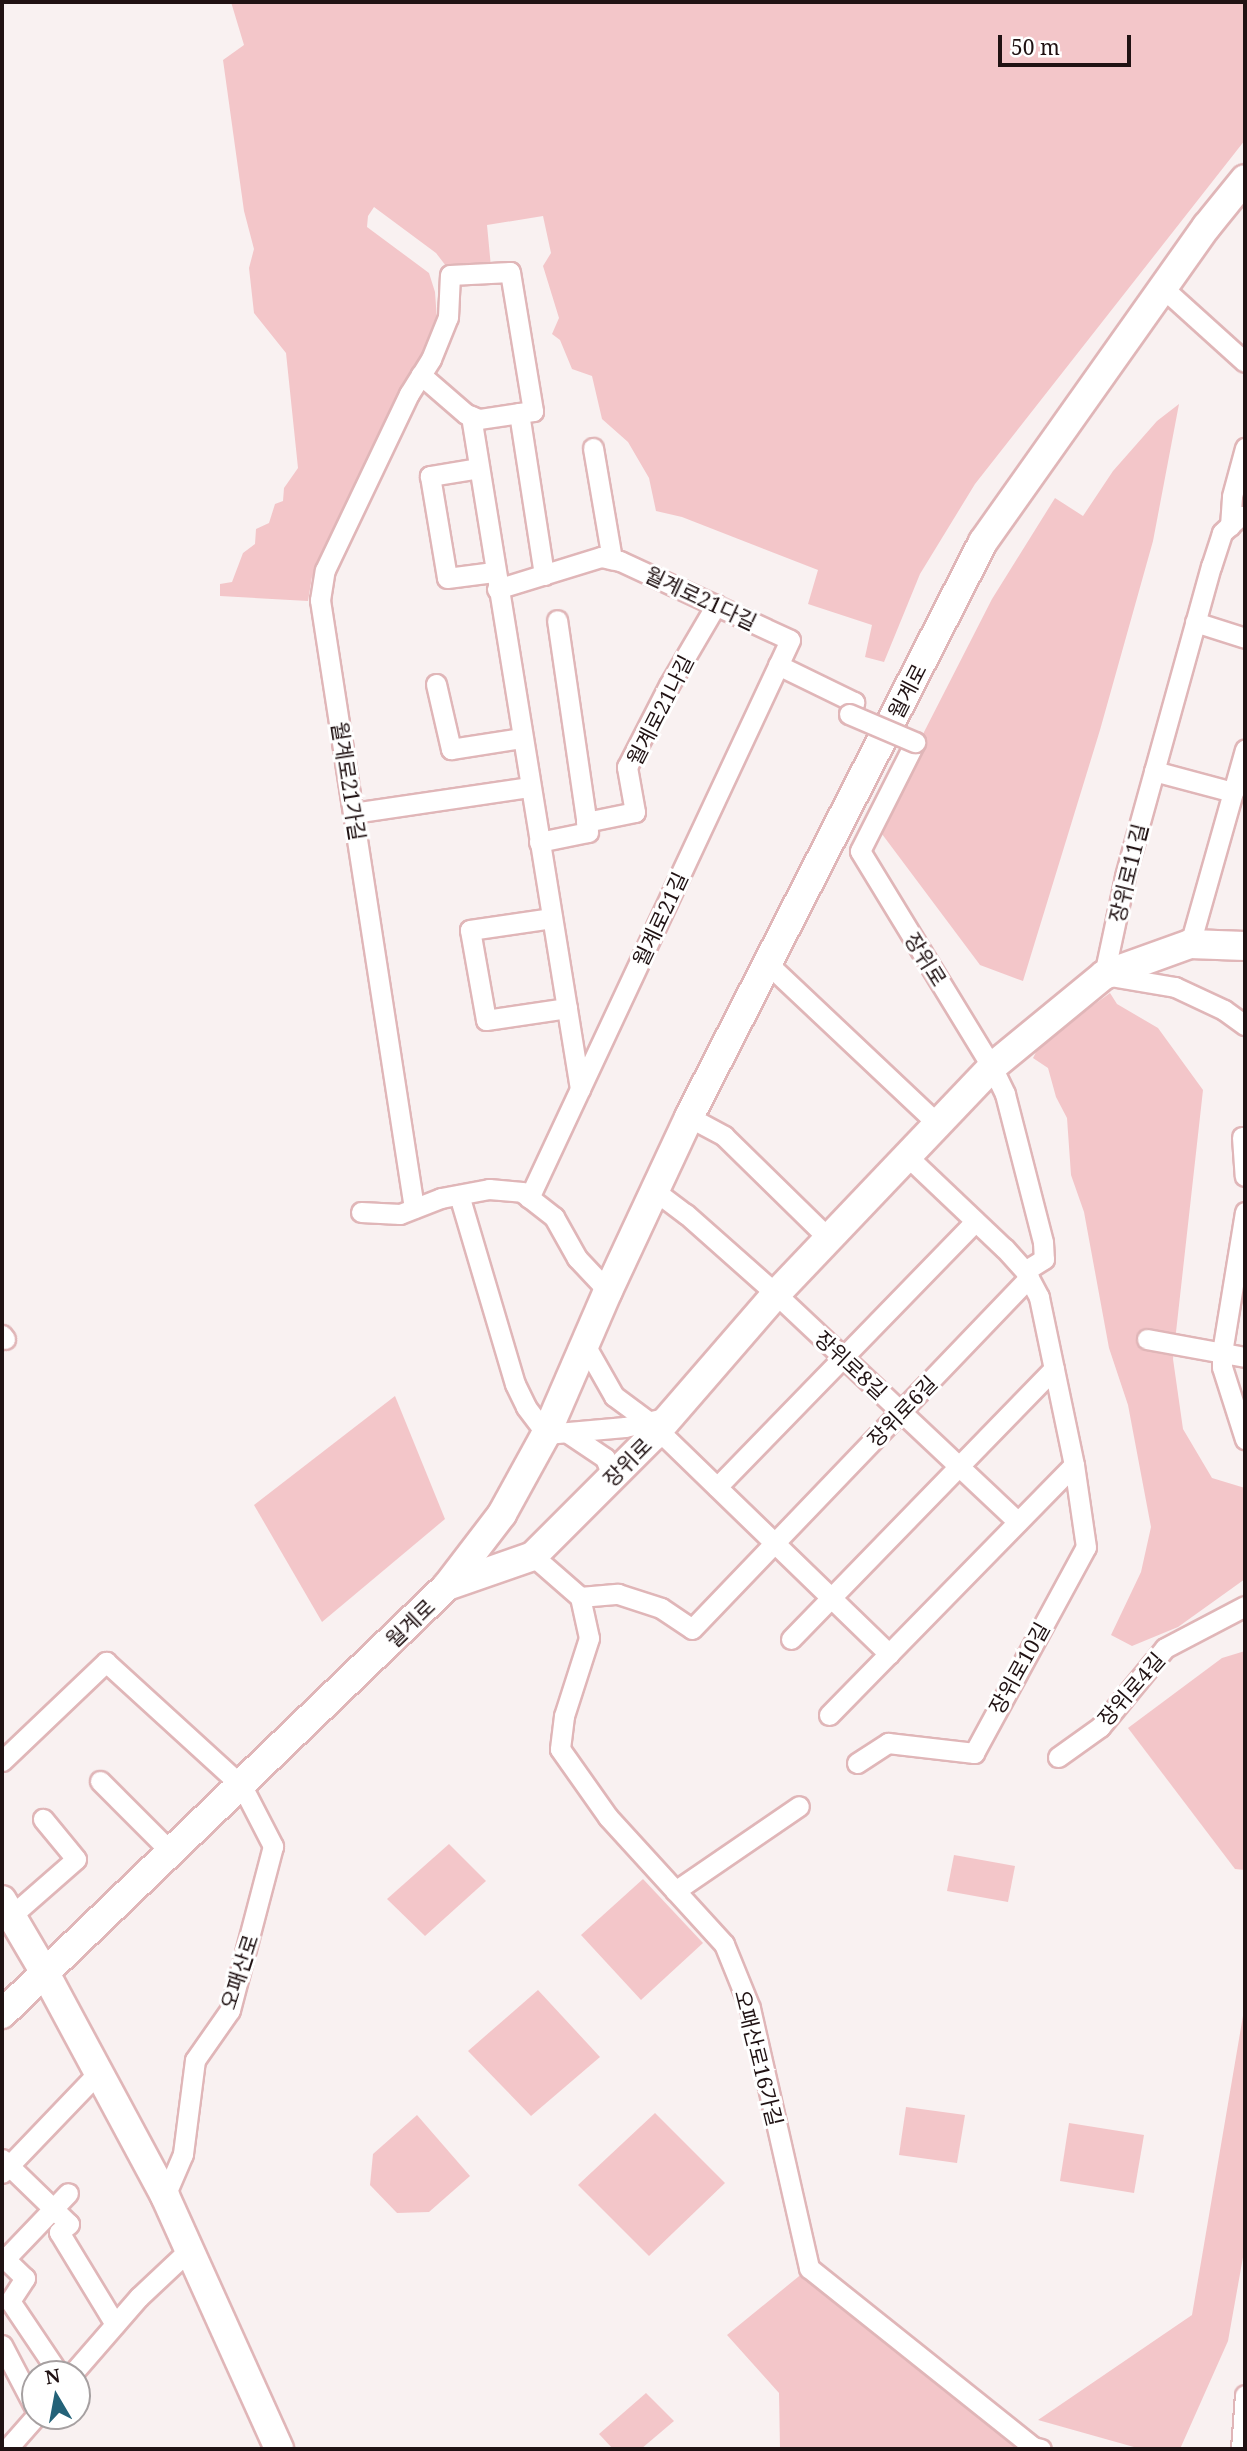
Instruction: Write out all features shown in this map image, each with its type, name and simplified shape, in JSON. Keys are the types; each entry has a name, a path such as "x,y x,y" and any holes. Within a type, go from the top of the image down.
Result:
{"main road":[{"name":"월계로","path":"3,2010 242,1786 447,1586 502,1514 557,1434 585,1345 689,1117 983,542 1163,288 1245,179"},
{"name":"장위로","path":"447,1586 533,1556 608,1480 776,1294 992,1067 1104,975 1190,944 1245,946"},
{"path":"6,1908 45,1973 164,2196 279,2449"}],"street":[{"name":"월계로21가길","path":"414,1208 320,600 325,570 409,394 431,359 448,317 450,275 510,272 533,411 519,413"},
{"path":"1163,288 1245,362"},
{"path":"421,375 471,416 479,419 519,413 544,575"},
{"path":"471,416 580,1089"},
{"path":"479,468 430,475 447,578 496,580 544,575 601,556 612,559 593,448"},
{"name":"장위로11길","path":"1104,975 1125,877 1195,622 1222,533 1238,521 1232,496 1245,448"},
{"name":"월계로21다길","path":"612,559 790,640"},
{"name":"월계로21나길","path":"539,842 588,832 586,822 635,812 627,767 669,685 716,605"},
{"path":"556,620 586,822"},
{"path":"1195,622 1245,638"},
{"name":"월계로21길","path":"529,1198 790,640"},
{"name":"월계로","path":"778,666 854,702 849,714 915,742 860,851"},
{"path":"436,684 450,749 522,738"},
{"path":"1190,944 1244,762"},
{"path":"1154,771 1233,792"},
{"path":"354,813 530,787"},
{"name":"장위로","path":"860,851 992,1067 1013,1119 1043,1242 1044,1259 1027,1275"},
{"path":"552,918 470,930 486,1020 567,1008"},
{"path":"768,964 938,1124"},
{"path":"1104,975 1175,987 1224,1010 1245,1025"},
{"path":"689,1117 724,1136 829,1239"},
{"path":"1242,1137 1245,1176"},
{"name":"장위로10길","path":"857,1763 888,1743 974,1754 1086,1546 1074,1465 1039,1297 1027,1275 908,1157"},
{"path":"361,1212 400,1214 459,1195 489,1189 522,1192 554,1216 577,1258 608,1290"},
{"path":"655,1191 687,1214 776,1294"},
{"path":"459,1195 515,1384 526,1407 557,1434 605,1458 609,1468 608,1480"},
{"path":"1245,1212 1240,1277 1222,1352 1222,1367 1245,1439"},
{"path":"717,1487 975,1222"},
{"name":"장위로6길","path":"580,1597 618,1594 661,1608 692,1629 901,1412 1027,1275"},
{"name":"장위로8길","path":"776,1294 1018,1522"},
{"path":"1147,1339 1245,1357"},
{"path":"585,1345 614,1396 659,1423 717,1487 889,1654"},
{"path":"791,1639 1054,1369"},
{"path":"557,1434 659,1423"},
{"path":"829,1715 1074,1465"},
{"path":"533,1556 580,1597"},
{"name":"오패산로16가길","path":"580,1597 589,1638 564,1716 560,1749 608,1817 724,1944 750,2008 809,2269 1032,2447 1041,2449"},
{"name":"장위로4길","path":"1058,1757 1100,1727 1165,1648 1245,1606"},
{"path":"2,1761 106,1662 242,1786"},
{"path":"100,1781 172,1852"},
{"name":"오패산로","path":"164,2196 183,2154 195,2060 230,2010 273,1846 242,1786"},
{"path":"675,1891 799,1806"},
{"path":"6,1908 76,1858 43,1819"},
{"path":"98,2073 4,2166 69,2224 59,2232 115,2325"},
{"path":"50,2360 10,2301 25,2278 3,2258 68,2193"},
{"path":"84,2360 139,2297 189,2250"},
{"path":"2,2345 21,2381"},
{"path":"1241,2449 1245,2395"},
{"path":"7,2449 24,2430"}],"shaded area":[{"path":"231,2 1245,2 1245,140 975,484 920,574 884,662 865,657 872,625 808,604 818,570 682,517 656,511 649,478 628,442 602,419 592,376 572,369 560,340 552,334 559,318 543,266 551,253 543,216 487,225 491,267 446,266 436,253 374,207 368,216 367,227 429,273 435,292 437,320 430,344 399,398 312,577 308,601 220,596 220,584 232,582 243,553 255,544 256,529 269,523 275,504 283,501 284,488 298,468 286,353 254,313 249,268 254,249 244,211 223,60 244,45"},
{"path":"1179,404 1153,541 1100,730 1023,981 980,965 876,826 992,599 1055,498 1083,516 1113,471 1157,421"},
{"path":"1110,993 1117,1004 1158,1028 1203,1090 1173,1359 1183,1429 1212,1478 1245,1488 1245,1579 1178,1627 1132,1646 1111,1635 1141,1572 1151,1527 1128,1405 1109,1348 1084,1212 1071,1175 1067,1118 1056,1097 1048,1068 1033,1058 1040,1044"},
{"path":"395,1396 445,1519 322,1622 254,1505"},
{"path":"1245,1651 1245,1870 1235,1869 1128,1728 1222,1658"},
{"path":"449,1844 486,1881 425,1936 387,1899"},
{"path":"954,1855 1015,1866 1008,1902 947,1891"},
{"path":"643,1879 703,1943 641,2000 581,1935"},
{"path":"538,1990 600,2057 531,2116 468,2051"},
{"path":"1245,2004 1245,2246 1228,2341 1180,2449 1141,2449 1038,2420 1192,2315"},
{"path":"906,2107 965,2115 957,2163 899,2155"},
{"path":"655,2113 725,2183 649,2256 578,2185"},
{"path":"417,2115 470,2176 429,2212 397,2213 370,2185 373,2154"},
{"path":"1069,2123 1144,2135 1134,2193 1060,2181"},
{"path":"809,2268 1033,2447 780,2449 779,2393 727,2335"},
{"path":"646,2393 674,2421 641,2449 613,2449 599,2434"}]}
